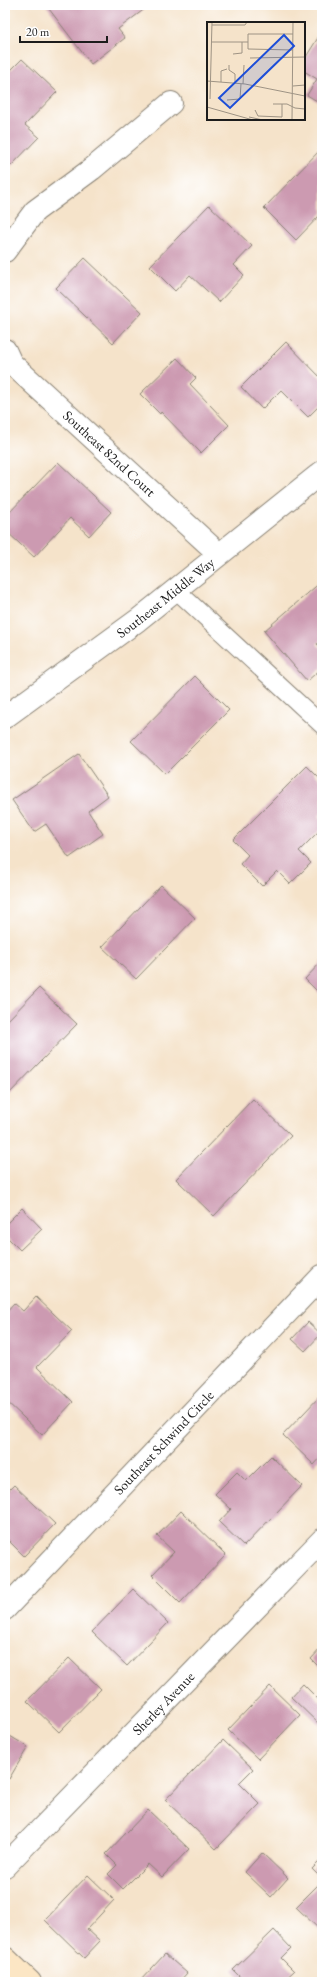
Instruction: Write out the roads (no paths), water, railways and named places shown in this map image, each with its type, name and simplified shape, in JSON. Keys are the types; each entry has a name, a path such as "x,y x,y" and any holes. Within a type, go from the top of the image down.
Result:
{"main road":[{"path":"5,1958 30,1982"}],"street":[{"path":"5,251 35,211 92,169 172,103"},
{"name":"Southeast 82nd Court","path":"5,350 11,363 219,554"},
{"name":"Southeast Middle Way","path":"5,717 138,620 219,554 321,476"},
{"name":"Southeast Schwind Circle","path":"5,1609 322,1276"},
{"name":"Sherley Avenue","path":"5,1866 322,1540"}],"lane":[{"path":"175,589 322,725"}]}
